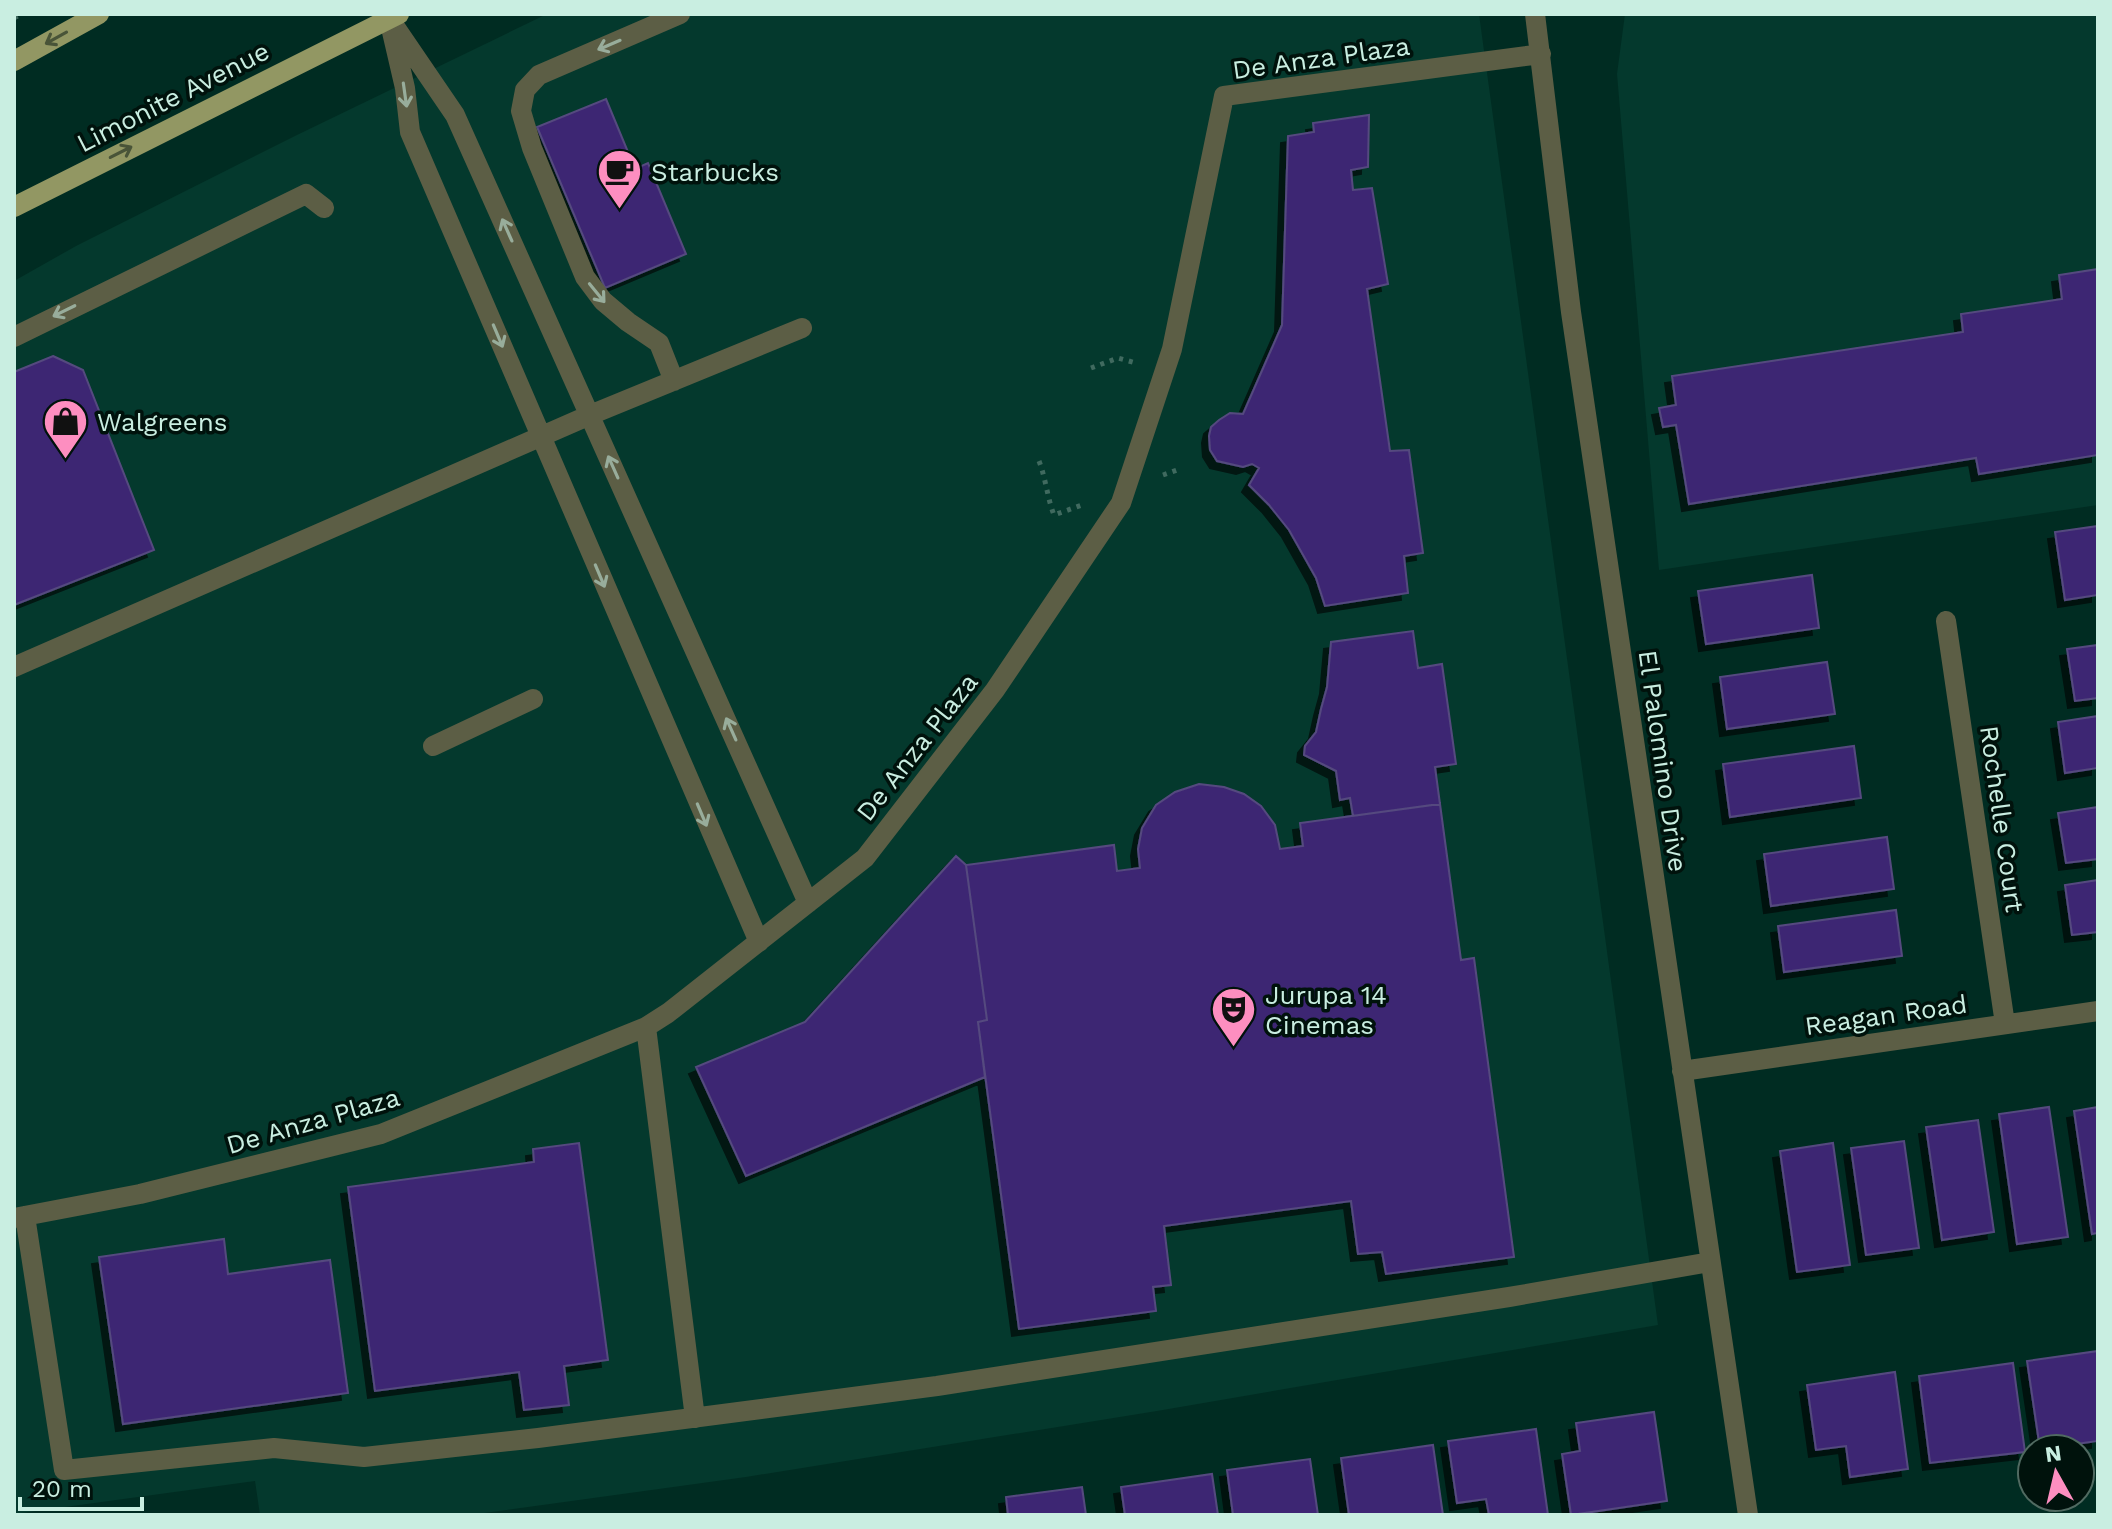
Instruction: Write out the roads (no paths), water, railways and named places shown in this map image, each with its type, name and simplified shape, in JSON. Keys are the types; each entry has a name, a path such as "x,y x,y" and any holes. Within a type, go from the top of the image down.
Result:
{"main road":[{"path":"14,61 99,14"},
{"name":"Limonite Avenue","path":"14,207 391,16"}],"street":[{"path":"674,381 659,343 603,301 585,277 532,148 521,111 525,90 539,75 680,14"},
{"name":"El Palomino Drive","path":"1535,14 1571,312 1748,1515"},
{"path":"391,16 455,115 808,903"},
{"path":"391,16 410,132 759,942"},
{"name":"De Anza Plaza","path":"20,1217 140,1194 381,1134 646,1027 759,942 865,858 995,690 1121,503 1172,349 1224,96 1541,54"},
{"path":"14,337 306,194 324,208"},
{"path":"14,667 590,415 802,328"},
{"name":"Rochelle Court","path":"1946,621 2005,1024"},
{"path":"433,746 533,699"},
{"name":"Reagan Road","path":"1682,1071 2098,1011"},
{"path":"646,1027 695,1418"},
{"path":"20,1217 64,1470 274,1448 364,1457 695,1418 937,1386 1509,1297 1710,1262"}],"place":[{"name":"Starbucks","path":"620,211"},
{"name":"Walgreens","path":"66,461"},
{"name":"Jurupa 14 Cinemas","path":"1234,1049"}]}
